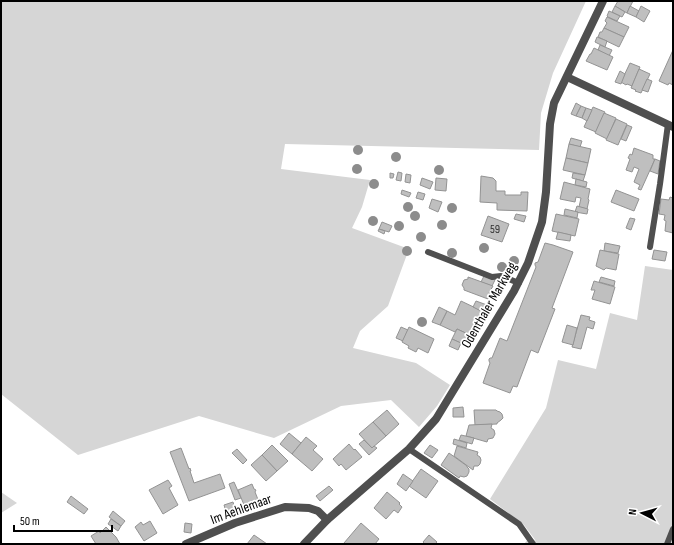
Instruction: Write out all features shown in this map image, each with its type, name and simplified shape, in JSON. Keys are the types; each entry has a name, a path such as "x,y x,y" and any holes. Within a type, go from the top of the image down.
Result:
{"street":[{"name":"Odenthaler Markweg","path":"304,544 327,520 409,449 436,419 519,282 528,263 542,222 546,192 550,124 554,103 602,1"},
{"path":"567,77 670,126"},
{"name":"Im Aehlemaar","path":"186,544 235,523 285,507 309,508 318,511 327,520"}],"lane":[{"path":"650,247 670,126"},
{"path":"428,252 492,276 501,276 519,282"},
{"path":"409,449 519,524 533,544"},
{"path":"667,544 673,529"}],"shaded area":[{"path":"1,1 586,1 553,73 541,113 539,150 285,144 281,169 370,180 362,207 352,228 409,249 388,306 360,331 353,348 416,363 450,385 437,406 419,427 391,400 341,406 274,438 199,416 78,455 1,394"},
{"path":"645,266 673,270 673,544 524,544 530,537 536,541 524,525 490,499 546,408 558,360 596,369 610,313 637,320"},
{"path":"1,492 17,503 1,513"}],"building":[{"path":"618,1 633,1 627,13 615,6"},
{"path":"615,6 625,12 622,17 612,12"},
{"path":"630,6 639,11 636,17 627,13"},
{"path":"641,6 650,11 644,22 636,17"},
{"path":"609,11 620,16 617,21 607,16"},
{"path":"607,17 629,27 624,37 604,28 607,23 605,21"},
{"path":"604,28 624,37 619,47 598,37"},
{"path":"597,37 607,41 605,47 595,42"},
{"path":"600,45 612,50 609,56 598,50"},
{"path":"594,48 613,57 607,70 586,61"},
{"path":"673,50 673,85 669,83 668,85 659,81"},
{"path":"630,63 640,67 632,86 621,82"},
{"path":"639,69 650,74 641,93 631,88"},
{"path":"620,71 625,74 621,84 615,82"},
{"path":"647,79 652,81 648,92 642,90"},
{"path":"576,103 581,106 576,116 571,114"},
{"path":"581,106 586,108 582,118 576,116"},
{"path":"593,107 605,112 596,132 584,127"},
{"path":"586,108 592,110 587,121 582,118"},
{"path":"604,113 616,118 607,139 595,133"},
{"path":"616,119 627,124 618,145 606,140"},
{"path":"627,125 632,127 626,141 621,139"},
{"path":"571,138 582,141 580,147 569,144"},
{"path":"569,144 591,149 588,163 566,158"},
{"path":"634,148 653,155 653,159 655,159 641,190 638,189 640,185 634,182 639,169 634,167 632,172 626,170 630,159 628,158 630,154 632,155"},
{"path":"566,158 588,163 585,175 563,170"},
{"path":"655,159 660,161 658,174 650,171"},
{"path":"398,172 402,173 401,181 396,180"},
{"path":"390,173 394,174 393,178 390,178"},
{"path":"573,173 585,175 583,181 572,178"},
{"path":"406,174 411,175 410,183 405,182"},
{"path":"481,176 493,178 496,181 496,191 505,191 505,195 521,195 521,192 528,192 527,211 497,210 497,203 480,202"},
{"path":"422,178 433,182 430,189 420,185"},
{"path":"436,178 447,179 446,191 435,190"},
{"path":"576,179 587,182 586,187 575,185"},
{"path":"564,182 590,189 587,209 579,207 581,198 576,197 575,202 560,199"},
{"path":"402,190 411,193 409,197 401,194"},
{"path":"616,190 639,199 634,211 611,202"},
{"path":"418,192 425,194 423,200 416,198"},
{"path":"670,197 673,198 673,233 665,231 665,215 659,214 661,199 669,200"},
{"path":"432,199 442,202 438,212 429,208"},
{"path":"577,206 588,209 587,214 575,212"},
{"path":"565,209 578,212 577,218 564,215"},
{"path":"516,214 526,216 524,222 514,219"},
{"path":"556,214 579,219 575,236 552,231"},
{"path":"488,216 509,224 502,242 481,235"},
{"path":"630,218 635,219 631,230 626,228"},
{"path":"382,222 392,226 389,232 379,229"},
{"path":"379,229 385,231 384,234 378,231"},
{"path":"558,232 571,235 570,241 556,239"},
{"path":"545,243 573,252 552,308 555,309 538,353 531,350 517,387 513,386 510,393 483,383 490,363 489,359 492,358 500,338 507,341 536,267 535,263 538,262"},
{"path":"605,243 620,246 618,253 604,251"},
{"path":"600,250 619,254 616,270 606,268 604,270 596,266"},
{"path":"654,250 667,252 665,261 652,259"},
{"path":"484,276 495,280 492,286 481,282"},
{"path":"468,277 493,286 489,293 488,299 464,290 462,285 464,280 468,279"},
{"path":"601,277 615,281 614,286 599,282"},
{"path":"594,281 615,287 610,304 592,299 595,290 591,290"},
{"path":"461,301 482,311 470,335 457,329 455,332 440,325 447,311 455,315"},
{"path":"476,301 487,305 483,312 473,307"},
{"path":"439,307 447,311 440,325 432,322"},
{"path":"581,315 590,317 589,320 595,322 593,329 587,327 581,349 572,347"},
{"path":"567,325 577,328 573,345 562,342"},
{"path":"401,327 408,330 403,341 396,338"},
{"path":"409,327 434,339 428,353 418,348 416,352 408,348 409,346 402,342"},
{"path":"457,329 470,335 465,345 452,339"},
{"path":"452,339 461,343 458,350 449,346"},
{"path":"463,407 464,417 453,417 453,408"},
{"path":"387,410 399,424 386,436 373,422"},
{"path":"474,410 496,410 502,414 503,418 497,424 475,425"},
{"path":"373,422 386,436 372,448 359,434"},
{"path":"492,424 491,428 494,430 495,434 493,438 488,439 487,442 466,436 469,425"},
{"path":"289,433 301,443 292,454 280,444"},
{"path":"461,435 474,438 472,444 459,440"},
{"path":"306,437 317,446 313,450 323,459 312,471 292,454"},
{"path":"454,439 467,443 466,448 453,444"},
{"path":"364,440 372,448 374,446 377,448 369,455 359,444"},
{"path":"349,444 362,457 346,470 341,464 339,466 333,459"},
{"path":"272,445 288,461 277,471 262,455"},
{"path":"430,445 438,450 432,458 424,453"},
{"path":"457,446 478,452 477,455 481,460 480,464 478,466 474,466 473,470 454,456"},
{"path":"181,448 189,469 190,468 194,483 220,474 225,488 189,501 170,452"},
{"path":"237,449 247,460 243,464 232,453"},
{"path":"449,453 467,466 469,472 467,476 460,476 459,478 441,465"},
{"path":"262,455 277,471 266,481 251,465"},
{"path":"421,469 438,481 426,498 409,486"},
{"path":"403,474 413,481 406,491 397,484"},
{"path":"168,480 172,486 169,488 178,505 163,514 149,490"},
{"path":"234,482 241,498 235,500 229,484"},
{"path":"252,484 256,490 255,492 259,502 251,505 253,508 246,510 238,490"},
{"path":"329,486 333,490 320,501 316,496"},
{"path":"387,492 400,503 399,504 402,507 398,513 394,510 386,519 374,508"},
{"path":"71,496 88,509 84,514 67,502"},
{"path":"233,502 236,512 227,515 224,505"},
{"path":"113,511 125,521 121,526 109,517"},
{"path":"111,519 121,526 118,531 108,524"},
{"path":"150,521 157,533 144,541 135,527 141,522 143,525"},
{"path":"185,523 192,524 191,533 184,532"},
{"path":"361,523 379,539 375,544 345,544 344,543"},
{"path":"106,527 116,537 120,544 96,544 91,536 99,531 100,533"},
{"path":"254,535 267,544 247,544"},
{"path":"429,535 437,542 435,544 425,544 423,542"}]}
